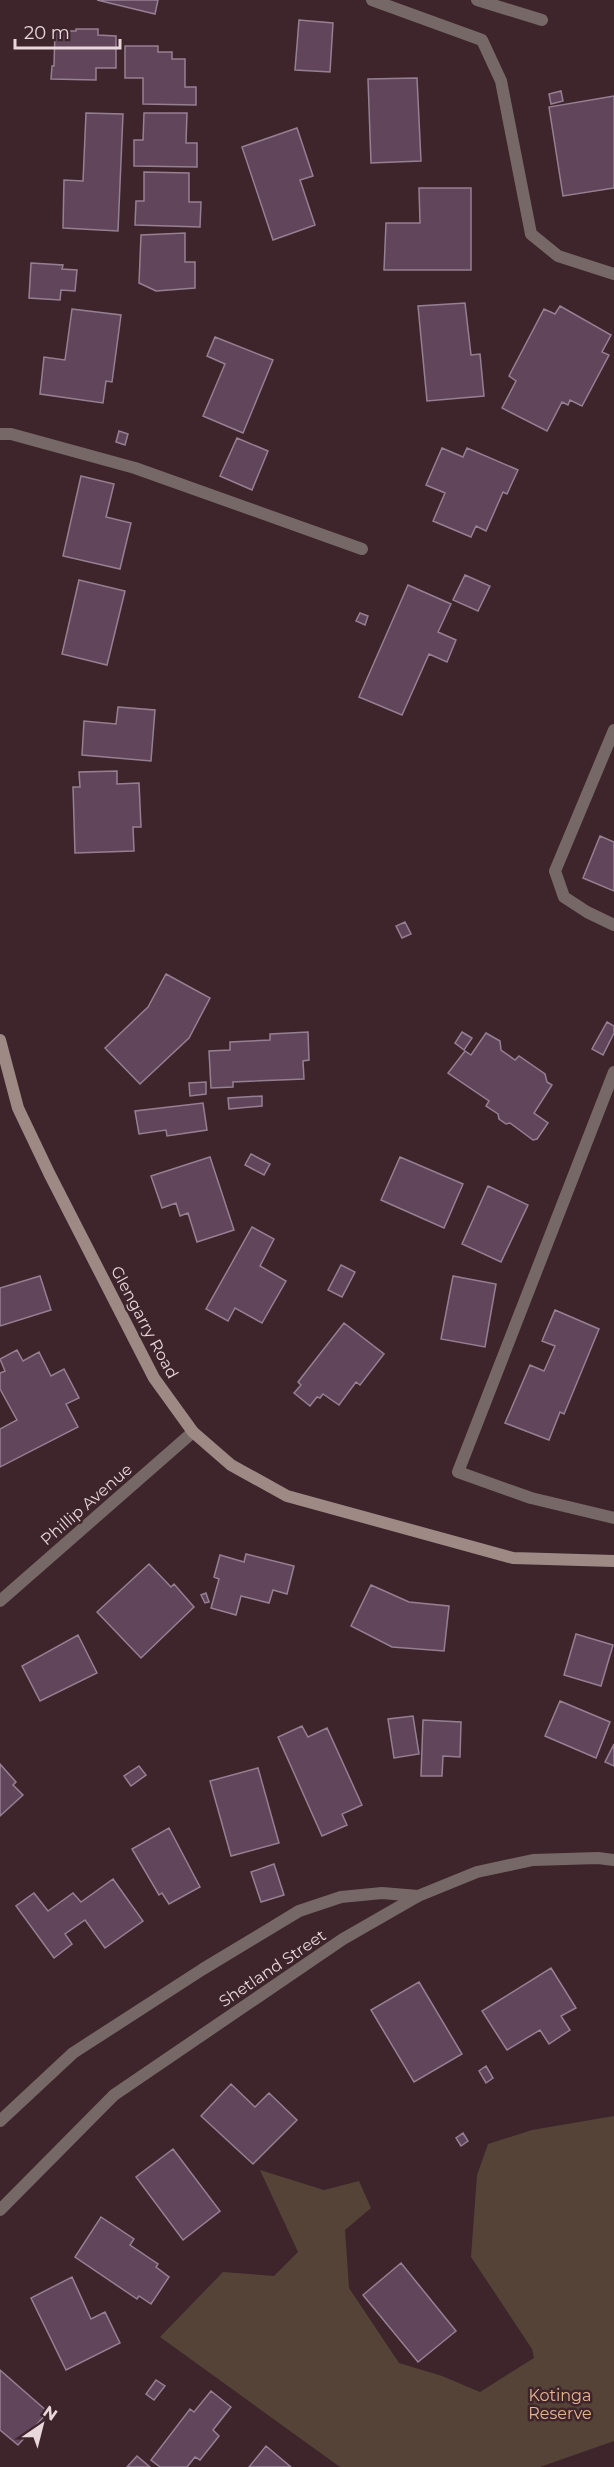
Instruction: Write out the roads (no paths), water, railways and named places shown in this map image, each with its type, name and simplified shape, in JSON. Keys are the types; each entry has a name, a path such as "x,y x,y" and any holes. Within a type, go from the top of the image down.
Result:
{"main road":[{"name":"Glengarry Road","path":"0,1040 18,1108 154,1378 193,1432 231,1465 288,1496 513,1558 614,1561"}],"street":[{"path":"372,0 482,40 501,81 531,234 558,256 614,274"},
{"path":"477,0 542,20"},
{"path":"0,434 11,434 135,468 362,549"},
{"path":"614,730 555,871 564,897 587,912 614,925"},
{"path":"614,1072 458,1472 531,1498 614,1518"},
{"name":"Phillip Avenue","path":"0,1601 193,1432"},
{"name":"Shetland Street","path":"0,2210 114,2095 343,1939 418,1896 477,1872 533,1860 598,1858 614,1860"},
{"path":"0,2121 73,2053 203,1969 299,1911 341,1897 382,1893 418,1896"}],"park label":[{"name":"Kotinga Reserve","path":"560,2404"}]}
